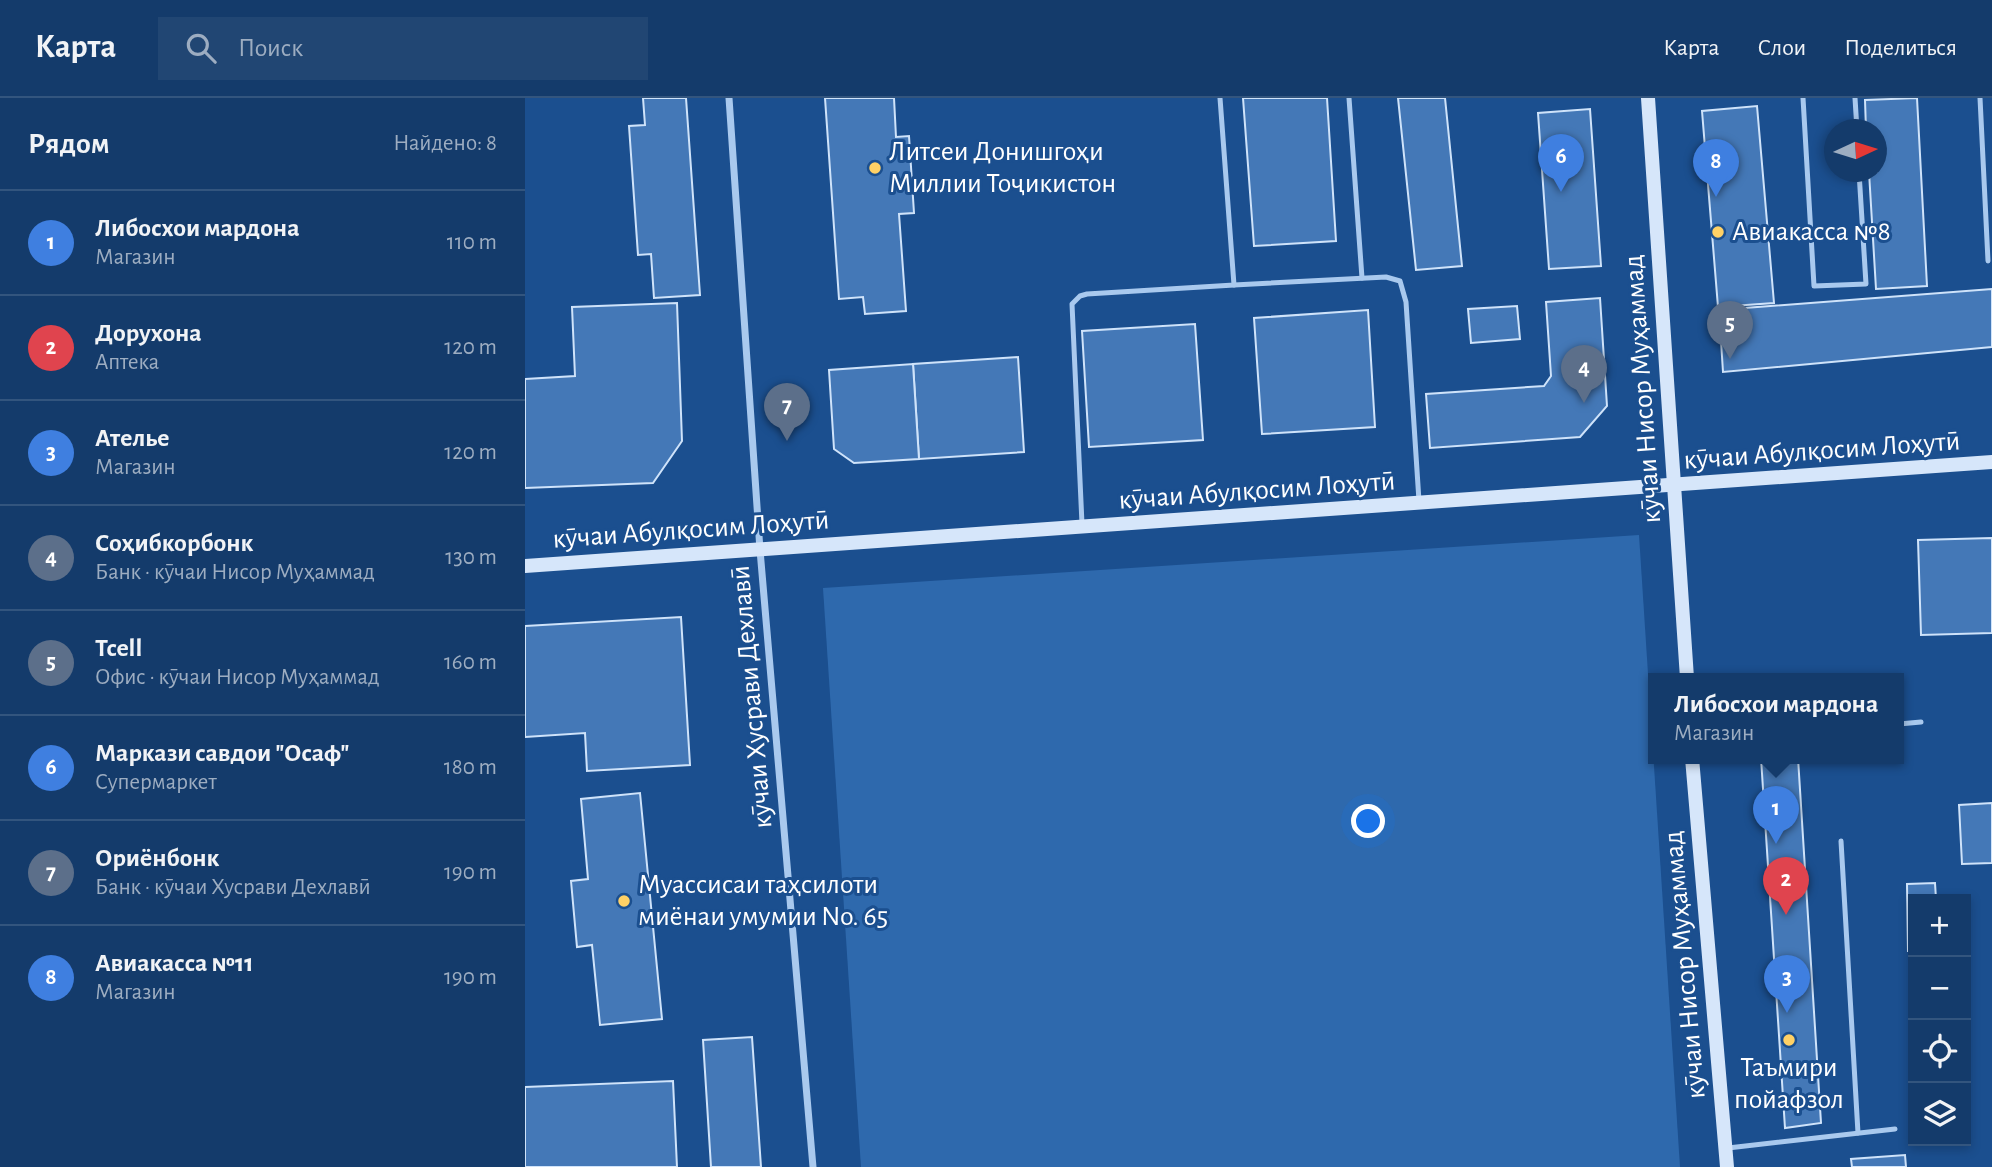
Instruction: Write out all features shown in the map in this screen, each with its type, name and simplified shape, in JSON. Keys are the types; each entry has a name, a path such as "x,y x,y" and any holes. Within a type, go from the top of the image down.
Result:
{"street":[{"name":"кӯчаи Хусрави Дехлавӣ","path":"729,98 760,550 813,1167"},
{"name":"кӯчаи Нисор Муҳаммад","path":"1648,98 1686,673"},
{"name":"кӯчаи Абулқосим Лоҳутӣ","path":"525,566 1992,463"},
{"name":"кӯчаи Нисор Муҳаммад","path":"1693,764 1727,1167"}],"lane":[{"path":"1220,98 1234,285"},
{"path":"1349,98 1362,278"},
{"path":"1803,98 1814,286 1866,284 1860,182"},
{"path":"1855,98 1856,119"},
{"path":"1980,98 1987,261"},
{"path":"1082,527 1072,304 1080,296 1087,294 1362,278 1394,278 1400,281 1404,290 1420,504"},
{"path":"1904,724 1921,722"},
{"path":"1841,841 1859,1133"},
{"path":"1725,1149 1895,1129"}],"shaded area":[{"path":"1639,535 1648,674 1648,764 1654,764 1680,1167 861,1167 823,588"}],"building":[{"path":"643,98 686,98 700,295 654,298 651,254 638,255 629,126 645,125"},
{"path":"825,98 894,98 896,137 909,136 914,213 899,214 906,311 865,314 863,297 839,299"},
{"path":"1243,98 1327,98 1336,241 1254,246"},
{"path":"1398,98 1445,98 1462,266 1416,270"},
{"path":"1917,98 1927,286 1876,289 1870,182 1887,182 1887,119 1866,119 1865,100"},
{"path":"1757,106 1774,303 1718,307 1702,111"},
{"path":"1590,109 1601,266 1549,269 1538,113"},
{"path":"1992,289 1992,347 1723,372 1719,310"},
{"path":"1600,298 1607,406 1580,437 1430,448 1426,394 1544,386 1551,376 1546,302"},
{"path":"677,303 682,441 653,483 525,488 525,379 575,376 572,307"},
{"path":"1517,306 1520,339 1471,343 1468,309"},
{"path":"1368,310 1375,427 1262,434 1254,318"},
{"path":"1195,324 1203,440 1089,447 1082,331"},
{"path":"1018,357 1024,452 919,459 913,364"},
{"path":"913,364 919,459 854,463 834,449 829,370"},
{"path":"1992,538 1992,633 1921,635 1918,540"},
{"path":"681,617 690,765 587,771 585,733 525,737 525,626"},
{"path":"1761,764 1798,764 1821,1123 1785,1128"},
{"path":"640,793 662,1019 600,1025 592,945 577,947 571,881 588,879 581,799"},
{"path":"1992,803 1992,863 1962,864 1959,805"},
{"path":"1935,883 1936,894 1908,894 1908,951 1907,884"},
{"path":"752,1037 761,1167 711,1167 703,1040"},
{"path":"673,1081 677,1167 525,1167 525,1087"},
{"path":"1905,1155 1906,1167 1852,1167 1851,1159"}],"place":[{"name":"Литсеи Донишгоҳи Миллии Тоҷикистон","path":"875,168"},
{"name":"Маркази савдои \"Осаф\"","path":"1561,192"},
{"name":"Авиакасса №11","path":"1716,197"},
{"name":"Авиакасса №8","path":"1718,232"},
{"name":"Tcell","path":"1730,359"},
{"name":"Соҳибкорбонк","path":"1584,403"},
{"name":"Ориёнбонк","path":"787,441"},
{"name":"Либосхои мардона","path":"1776,844"},
{"name":"Муассисаи таҳсилоти миёнаи умумии No. 65","path":"624,901"},
{"name":"Дорухона","path":"1786,915"},
{"name":"Ателье","path":"1787,1013"},
{"name":"Таъмири пойафзол","path":"1789,1040"}]}
